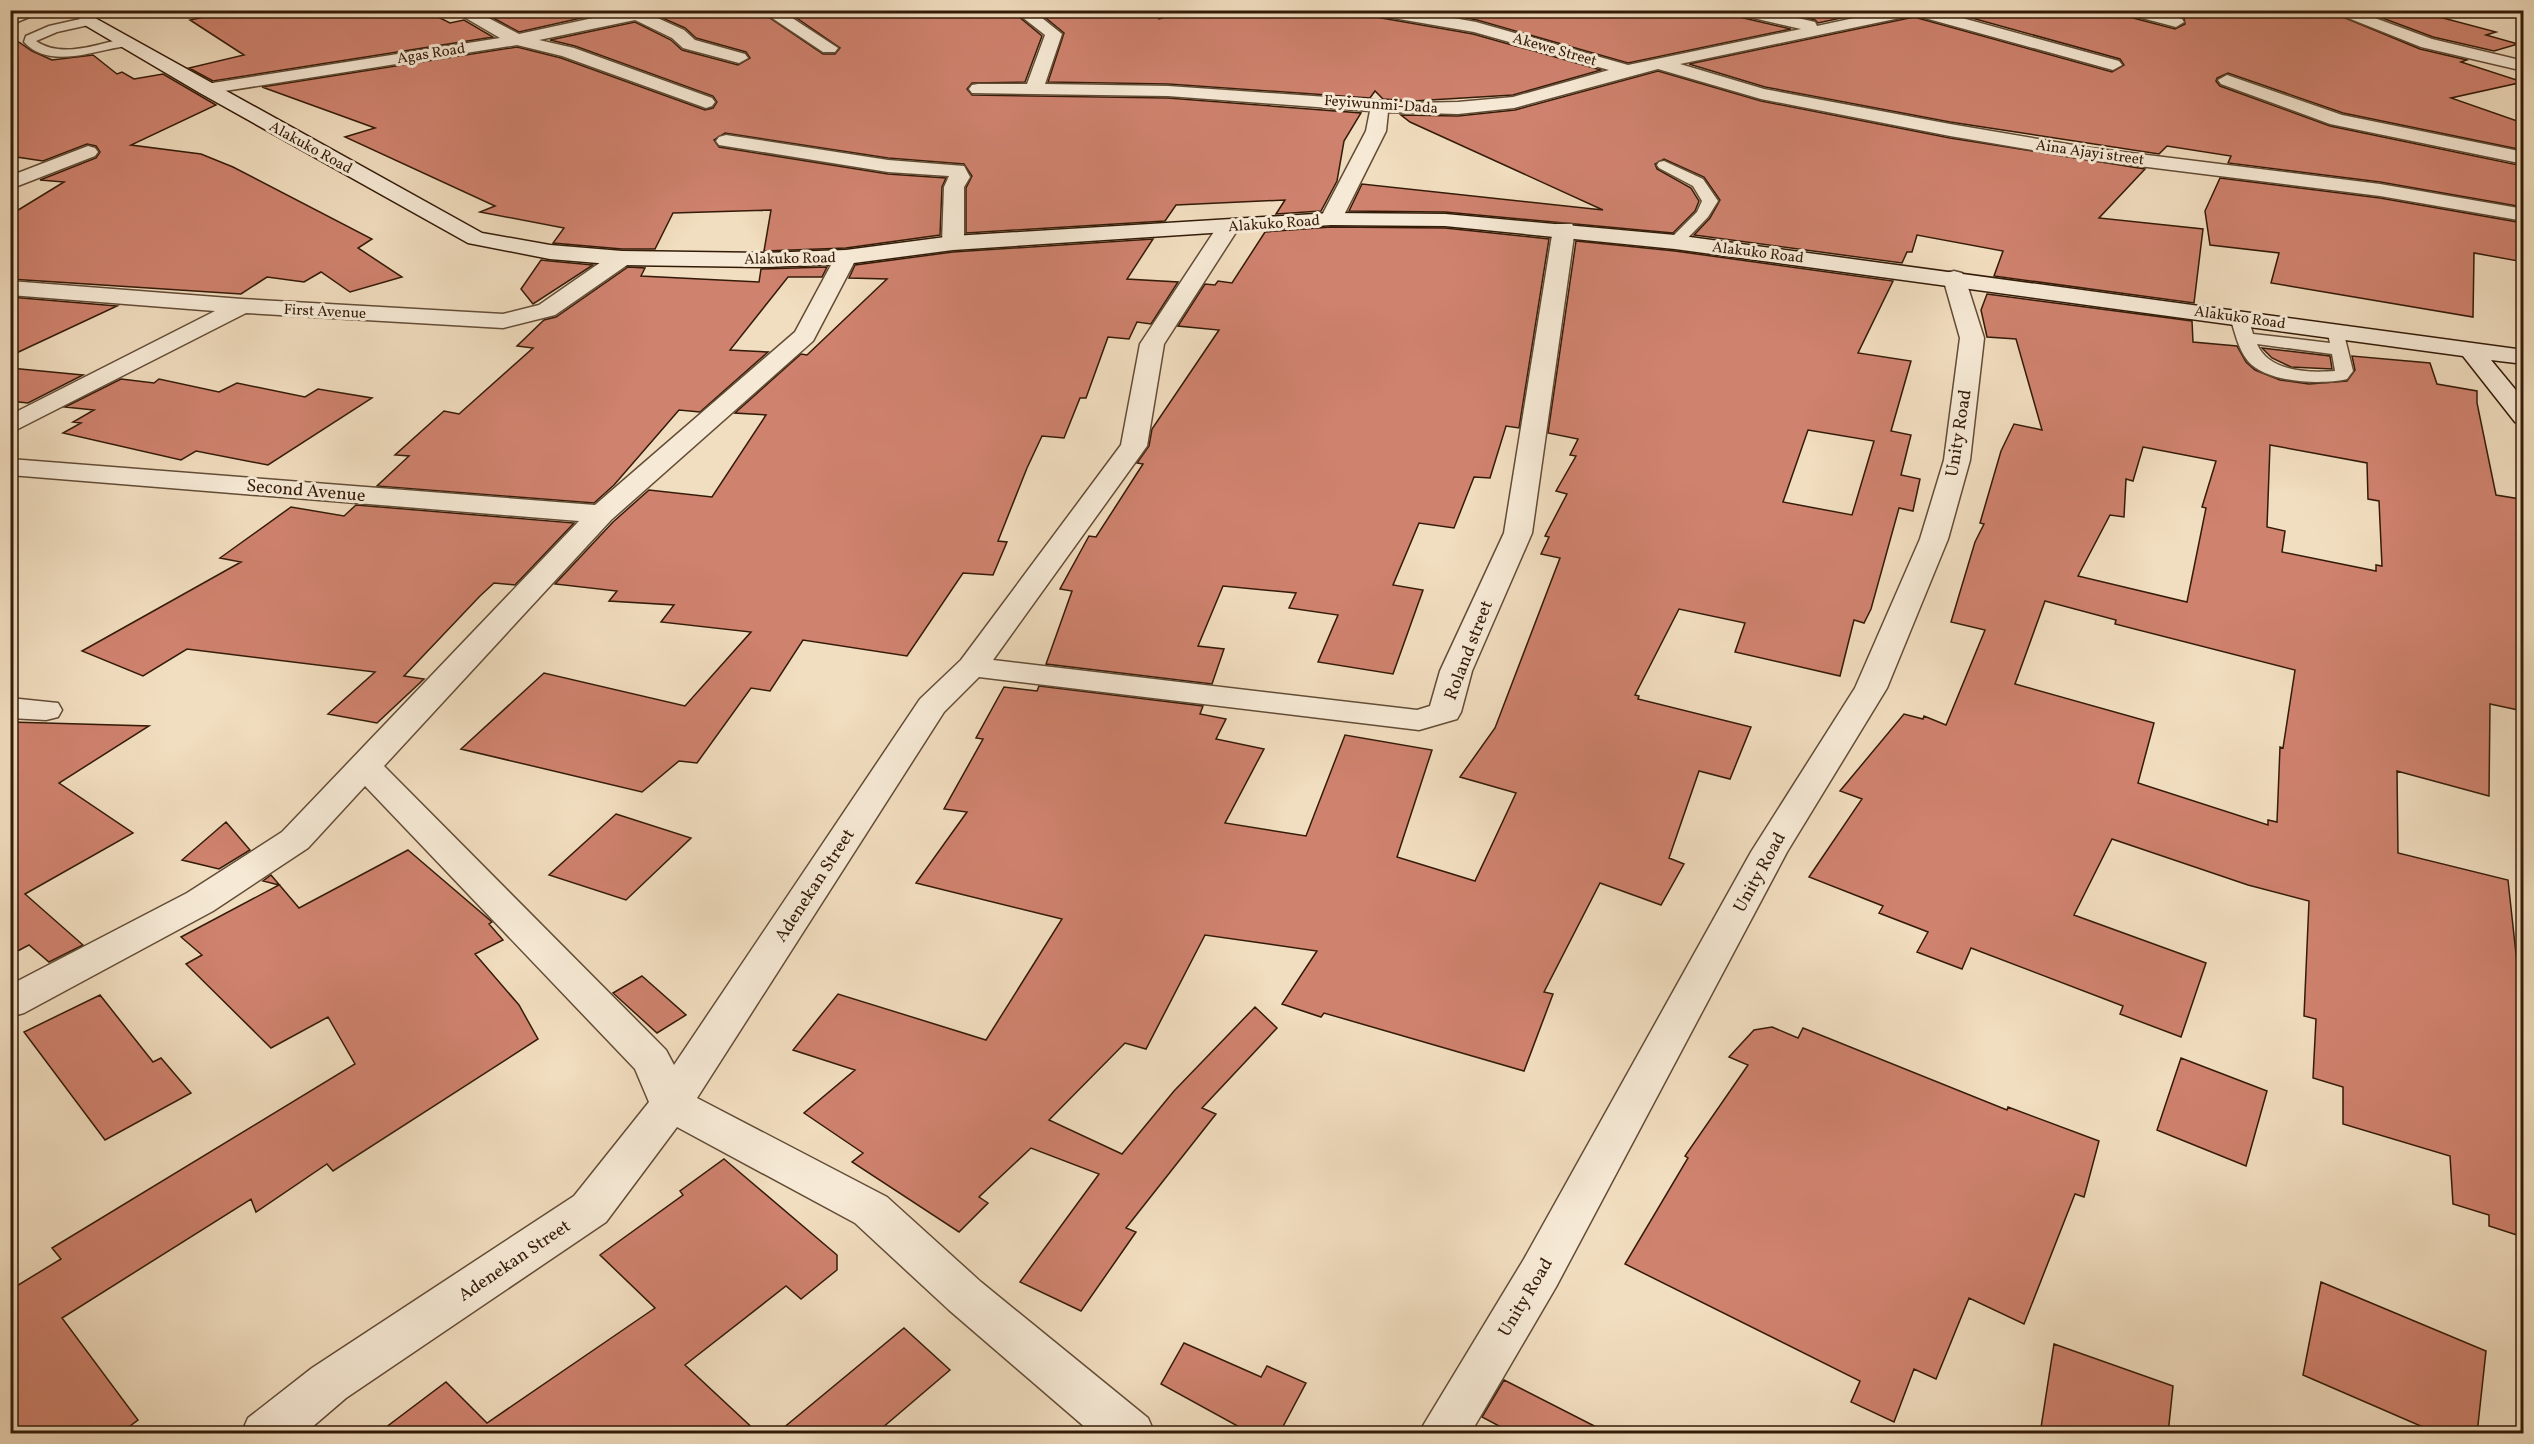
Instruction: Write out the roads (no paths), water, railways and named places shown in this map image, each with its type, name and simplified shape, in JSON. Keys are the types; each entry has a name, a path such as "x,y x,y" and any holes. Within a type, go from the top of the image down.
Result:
{"street":[{"path":"10,20 38,10"},
{"path":"460,10 517,40 568,52 706,102"},
{"name":"Agas Road","path":"206,89 517,40 656,10"},
{"path":"768,10 830,48"},
{"path":"1021,10 1054,34 1035,88"},
{"name":"Akewe Street","path":"1376,10 1476,27 1628,70"},
{"path":"1738,10 1820,28"},
{"path":"2129,10 2176,22"},
{"path":"2336,10 2427,43 2523,66"},
{"path":"1917,11 2113,65"},
{"name":"Feyiwunmi-Dada","path":"978,89 1035,88 1179,92 1380,107 1458,108 1514,102 1628,70 1820,28 1917,11"},
{"path":"636,14 678,34 689,44 739,58"},
{"name":"Alakuko Road","path":"85,16 206,89 477,238 550,252 622,258 764,260 846,257 953,243 1331,219 1445,220 1564,229 1675,242 2239,317 2338,340 2469,348 2523,357"},
{"name":"Aina Ajayi street","path":"1661,64 1761,94 1962,132 2091,154 2369,188 2523,215"},
{"path":"2227,80 2337,120 2523,158"},
{"path":"1331,219 1376,131 1380,107"},
{"path":"726,141 823,158 957,171 960,177 954,187 953,243"},
{"path":"10,183 88,152"},
{"name":"Adenekan Street","path":"266,1434 329,1383 590,1209 671,1104 932,706 972,667 1134,446 1152,344 1229,226"},
{"name":"Roland street","path":"972,667 1419,720 1445,712 1456,670 1518,533 1564,229"},
{"path":"10,1003 200,902 295,840 601,514 805,336 846,257"},
{"name":"First Avenue","path":"10,288 242,306 503,321 547,310 622,258"},
{"name":"Unity Road","path":"1443,1434 1540,1273 1769,852 1871,688 1934,539 1957,460 1971,338 1954,278"},
{"path":"10,425 242,306"},
{"path":"2469,348 2523,417"},
{"name":"Second Avenue","path":"10,467 601,514"},
{"path":"10,708 46,710"},
{"path":"365,766 652,1061 671,1104 871,1210 965,1296 1130,1434"}],"lane":[{"path":"85,16 38,34 30,39 30,42 44,52 58,53 126,42"},
{"path":"1664,165 1698,181 1708,193 1710,201 1703,214 1675,242"},
{"path":"2239,317 2247,338 2255,358 2272,371 2306,375 2341,375 2344,371 2338,340 2247,338"}]}
